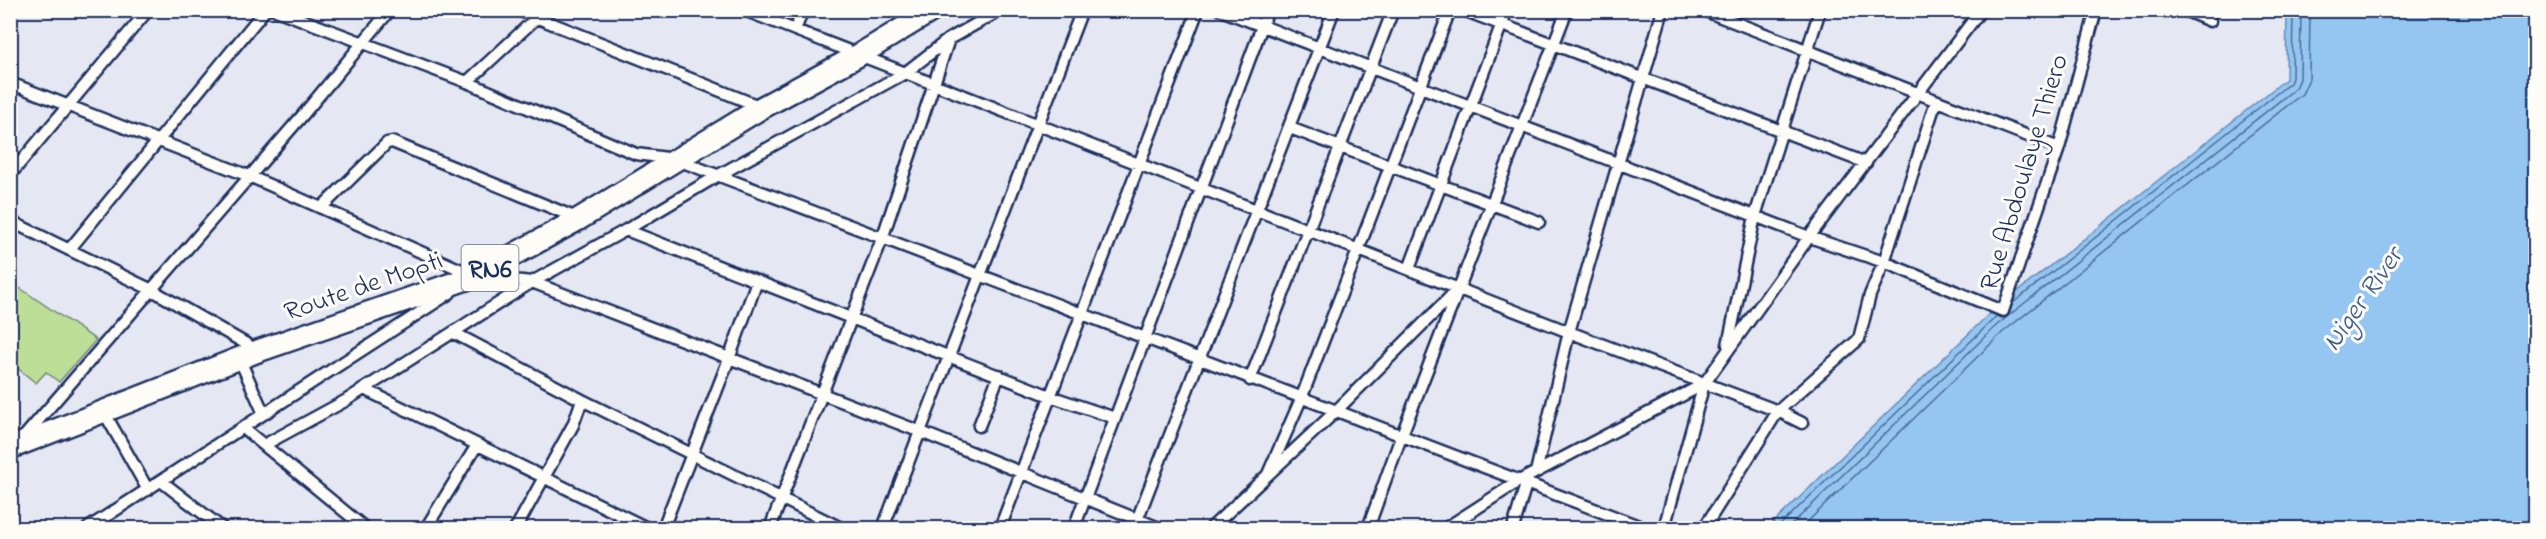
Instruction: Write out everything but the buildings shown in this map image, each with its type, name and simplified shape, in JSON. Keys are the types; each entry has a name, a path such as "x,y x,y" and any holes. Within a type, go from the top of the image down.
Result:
{"highway":[{"name":"Route de Mopti","path":"13,447 249,354 476,276 579,219 761,108 859,55 933,10"}],"street":[{"path":"10,175 148,10"},
{"path":"69,250 265,10"},
{"path":"276,10 467,82 636,154 675,159 1250,380 1644,528"},
{"path":"13,447 152,290 390,10"},
{"path":"519,10 541,14 761,108"},
{"path":"744,10 1458,289 1778,411 1802,423"},
{"path":"795,30 803,10"},
{"path":"264,445 364,389 532,282 717,176 905,73 949,39 1001,10"},
{"path":"883,528 1082,10"},
{"path":"1000,528 1198,10"},
{"path":"1221,10 1809,237 1884,262"},
{"path":"1074,528 1268,10"},
{"path":"1135,524 1334,10"},
{"path":"1250,380 1393,10"},
{"path":"1268,474 1301,399 1450,10"},
{"path":"1463,10 1866,163"},
{"path":"1409,269 1507,10"},
{"path":"1368,528 1458,289 1568,10"},
{"path":"1536,472 1569,332 1663,10"},
{"path":"1703,10 2059,148"},
{"path":"1727,350 1755,216 1820,10"},
{"path":"1664,528 1704,384 1809,237 1981,10"},
{"name":"Rue Abdoulaye Thiero","path":"1884,262 2003,311 2059,148 2096,10"},
{"path":"2184,10 2210,21"},
{"path":"467,82 541,14"},
{"path":"770,528 882,239 949,39"},
{"path":"10,83 249,176 476,276 532,282 921,432 1085,500 1135,524 1159,528"},
{"path":"1704,528 1778,411 1859,339 1870,296 1884,262 1936,100"},
{"path":"1290,128 1539,222"},
{"path":"321,208 387,143 392,142 579,219"},
{"path":"10,221 152,290 249,354 264,414"},
{"path":"626,230 1050,396 1115,417"},
{"path":"88,528 476,276"},
{"path":"663,528 729,359 757,280"},
{"path":"1211,528 1335,412 1458,289"},
{"path":"454,333 582,400 841,528"},
{"path":"979,426 999,375"},
{"path":"1446,528 1523,483 1536,472 1704,384"},
{"path":"364,389 647,528"},
{"path":"516,528 573,425 582,400"},
{"path":"104,412 148,490"},
{"path":"243,428 365,528"},
{"path":"426,528 477,445"},
{"path":"161,481 222,528"},
{"path":"1513,528 1523,483"}],"green space":[{"path":"11,282 96,340 59,382 46,372 36,383 11,363"}],"water":[{"name":"Niger River","path":"2287,11 2535,11 2535,528 1768,528 1988,315 2286,79"}]}
